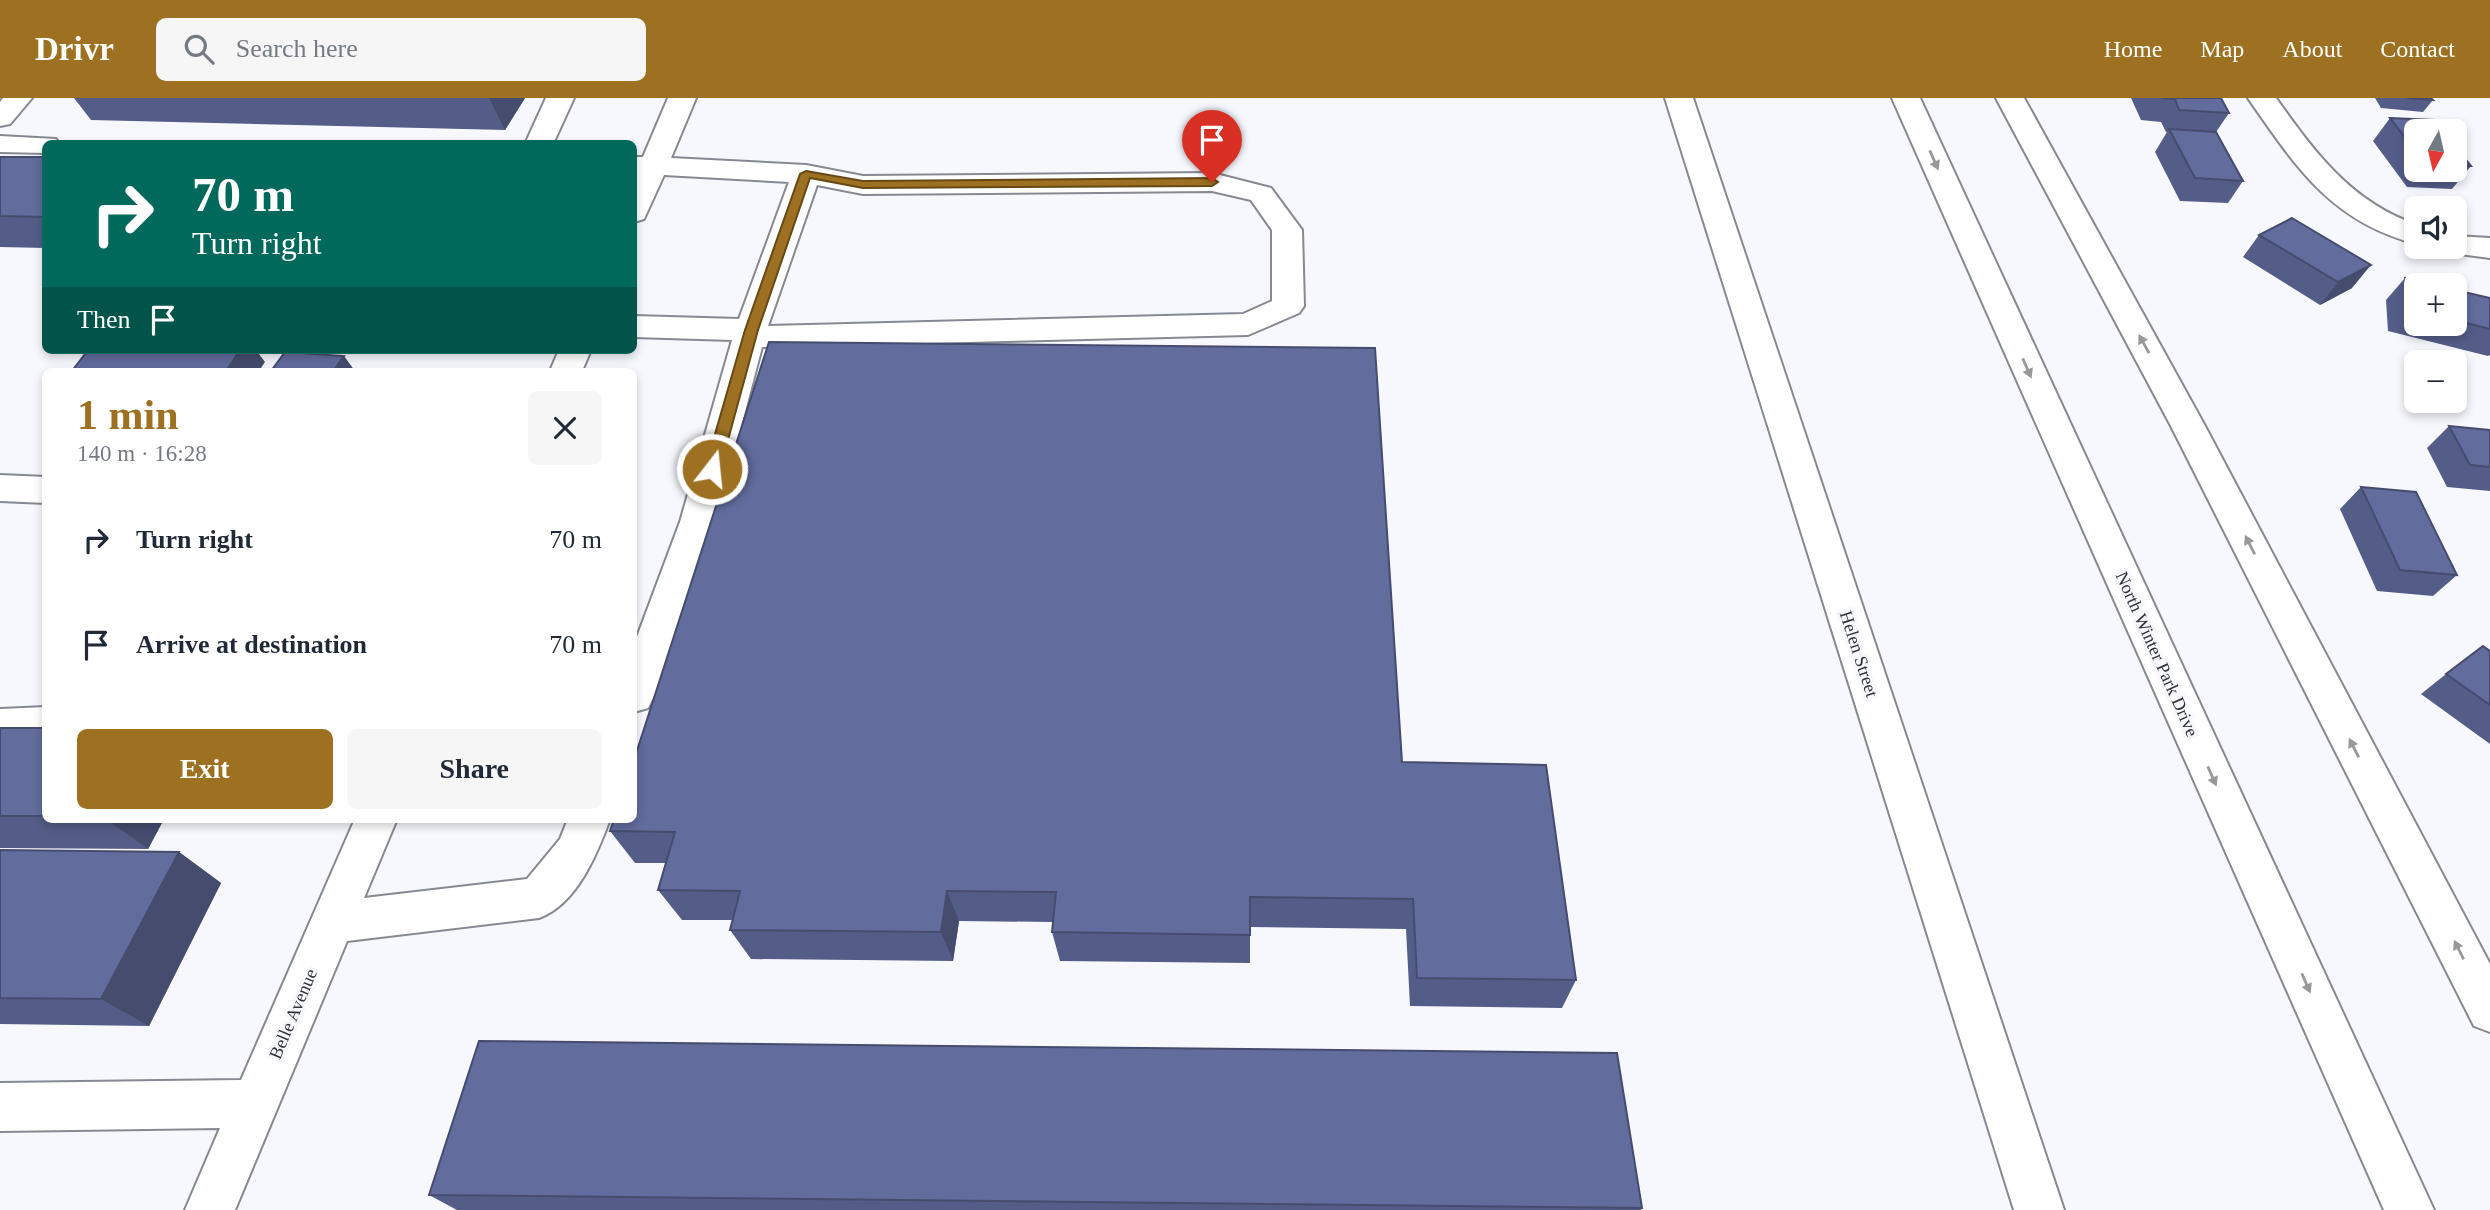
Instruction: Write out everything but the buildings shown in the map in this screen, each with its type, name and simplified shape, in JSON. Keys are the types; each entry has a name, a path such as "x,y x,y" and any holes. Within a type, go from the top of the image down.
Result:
{"street":[{"path":"0,118 18,98"},
{"path":"540,140 560,98"},
{"path":"637,199 644,166 682,98"},
{"name":"Helen Street","path":"1679,98 2039,1210"},
{"name":"North Winter Park Drive","path":"1906,98 2409,1210"},
{"path":"2010,98 2188,426 2490,1010"},
{"path":"2262,98 2322,182 2350,206 2404,231"},
{"path":"0,144 42,145"},
{"path":"637,326 750,334 1248,324 1287,306 1287,230 1261,194 1212,182 863,185 806,174 644,166"},
{"path":"637,688 698,522 750,334 806,174"},
{"path":"2467,246 2490,248"},
{"path":"0,488 42,490"},
{"path":"0,726 42,724"},
{"name":"Belle Avenue","path":"210,1210 374,823"},
{"path":"332,922 539,898 577,850 587,823"},
{"path":"0,1107 254,1104"}],"route":[{"path":"712,469 751,330 806,174 863,185 1212,182"}]}
